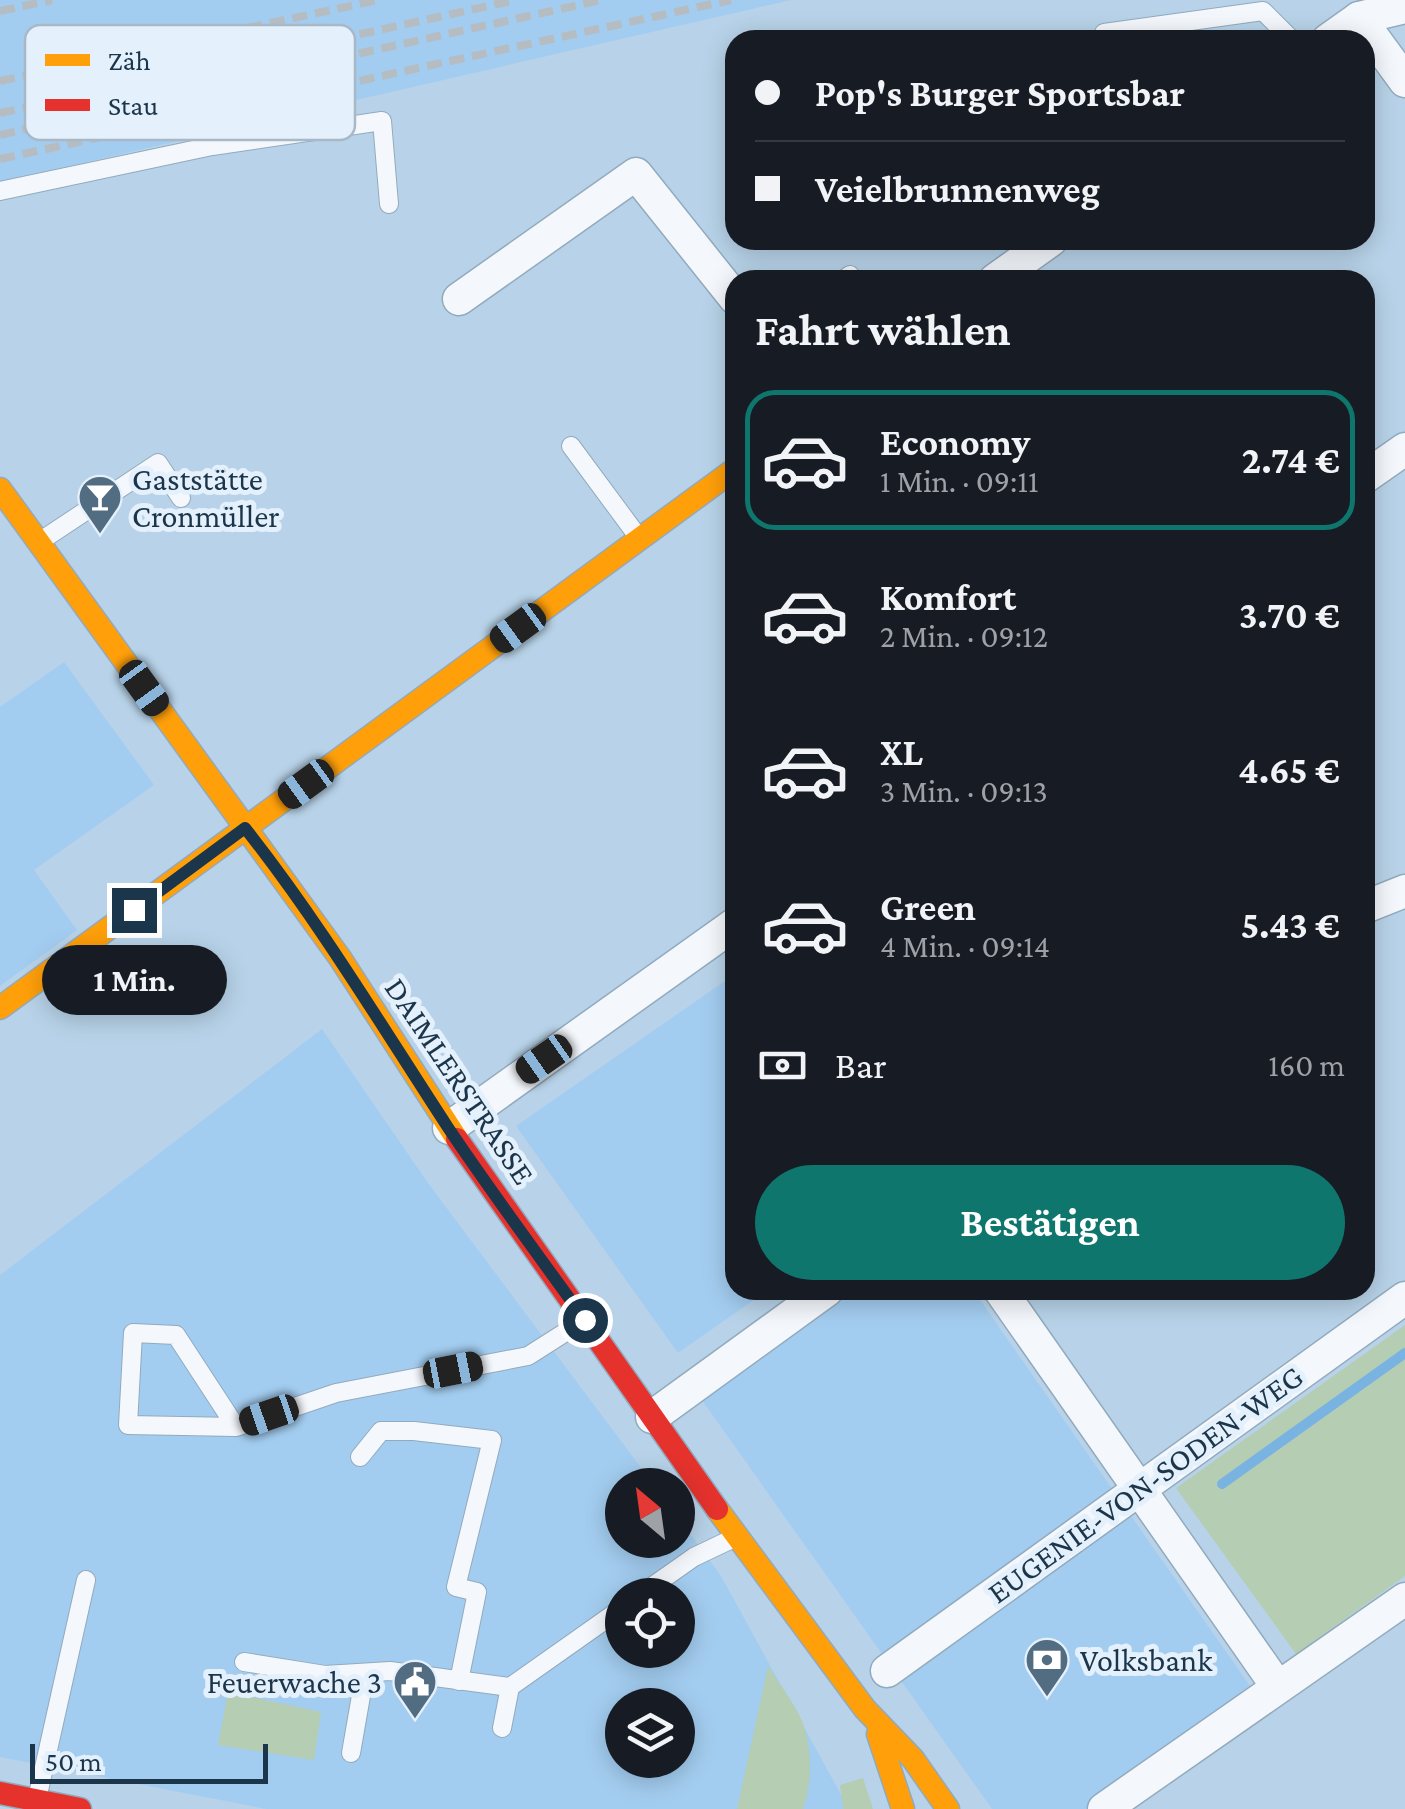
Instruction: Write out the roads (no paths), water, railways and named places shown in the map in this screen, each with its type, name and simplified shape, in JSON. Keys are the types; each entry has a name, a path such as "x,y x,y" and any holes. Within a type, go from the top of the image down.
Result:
{"street":[{"path":"1342,30 1358,18 1405,7"},
{"path":"1358,18 1367,30"},
{"path":"1375,41 1405,81"},
{"path":"458,299 636,174 725,285"},
{"path":"1009,270 1037,250"},
{"path":"1375,470 1405,448"},
{"path":"0,1008 725,475"},
{"name":"DAIMLERSTRASSE","path":"0,489 9,522 38,542 279,871 340,958 448,1128 736,1536 865,1709 913,1759 948,1809"},
{"path":"1375,903 1405,891"},
{"path":"448,1128 725,931"},
{"name":"EUGENIE-VON-SODEN-WEG","path":"886,1672 1405,1298"},
{"path":"652,1417 814,1300"},
{"path":"1007,1300 1278,1686"},
{"path":"1104,1809 1405,1599"},
{"name":"DAIMLERSTRASSE","path":"865,1709 882,1744 895,1797 903,1809"},
{"path":"0,1793 80,1809"}],"lane":[{"path":"1126,30 1263,11 1282,30"},
{"path":"355,125 382,121 389,204"},
{"path":"0,191 253,140"},
{"path":"571,446 640,538"},
{"path":"38,542 158,463 181,498"},
{"path":"236,1426 176,1335 133,1333 128,1425 236,1426 336,1393 528,1356 585,1320"},
{"path":"360,1457 381,1431 492,1440 456,1587 478,1592 459,1680"},
{"path":"664,1578 694,1557 736,1536"},
{"path":"36,1800 86,1580"},
{"path":"244,1662 325,1675 390,1672 510,1687 605,1620"},
{"path":"350,1753 365,1672"},
{"path":"502,1728 510,1687"}],"waterway":[{"path":"1222,1484 1405,1353"}],"railway":[{"path":"0,11 52,0"},
{"path":"261,25 378,0"},
{"path":"355,35 516,0"},
{"path":"355,54 601,0"},
{"path":"355,82 731,0"},
{"path":"0,81 25,76"},
{"path":"0,113 25,108"},
{"path":"0,135 25,129"},
{"path":"0,159 87,140"}],"place":[{"name":"Gaststätte Cronmüller","path":"100,535"},
{"name":"Volksbank","path":"1047,1698"},
{"name":"Feuerwache 3","path":"415,1720"}]}
